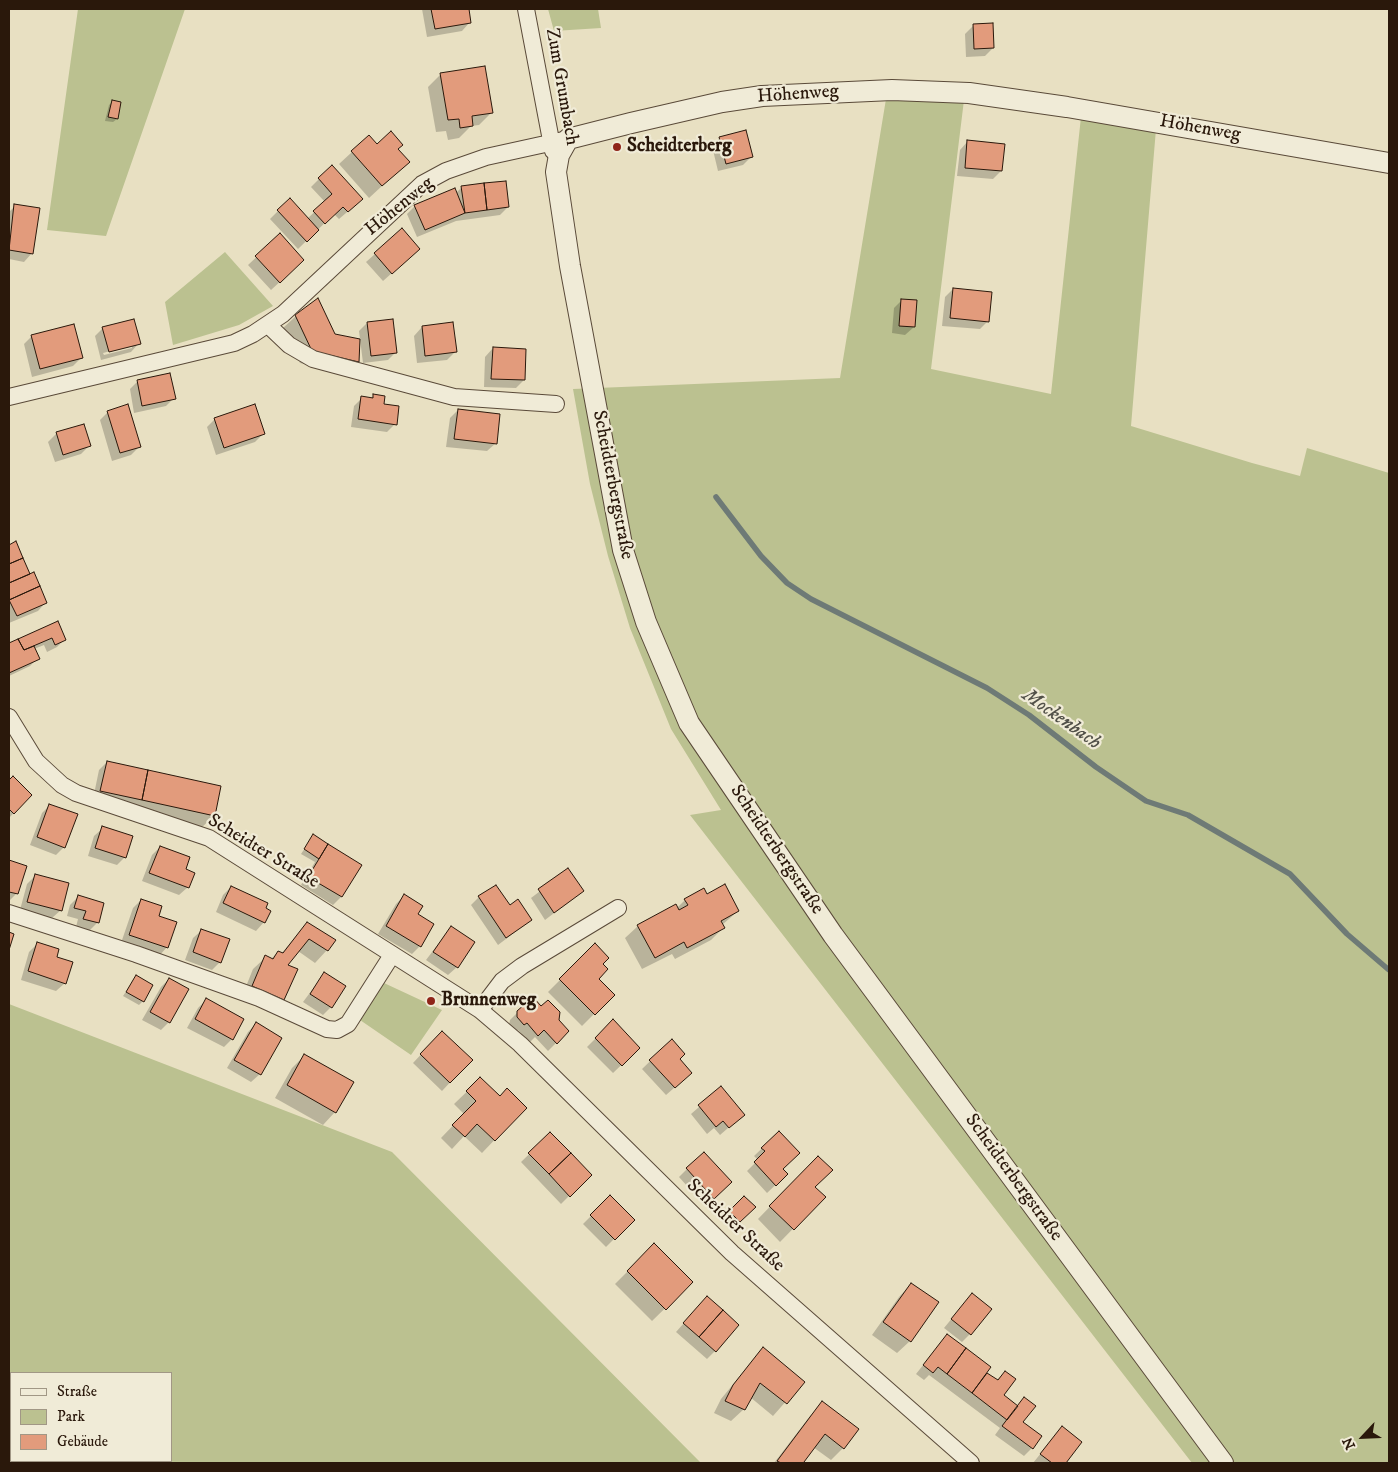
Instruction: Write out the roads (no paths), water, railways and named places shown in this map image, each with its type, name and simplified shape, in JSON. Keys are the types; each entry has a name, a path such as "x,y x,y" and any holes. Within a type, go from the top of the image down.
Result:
{"street":[{"name":"Zum Grumbach","path":"526,9 560,140"},
{"name":"Höhenweg","path":"9,397 234,343 268,325 422,184 462,164 722,102 762,96 934,90 1067,106 1389,164"},
{"name":"Scheidterbergstraße","path":"560,140 556,172 623,550 646,622 689,723 833,935 1223,1463"},
{"path":"268,325 289,345 313,359 454,397 556,404"},
{"name":"Scheidter Straße","path":"9,717 36,762 62,785 76,793 208,838 480,1010 520,1044 732,1253 971,1463"},
{"path":"480,1010 502,981 522,966 618,908"},
{"path":"9,913 136,954 258,998 326,1029 338,1030 348,1024 392,955"}],"waterway":[{"name":"Mockenbach","path":"716,497 761,556 787,583 811,599 987,688 1029,715 1096,767 1146,801 1188,815 1290,874 1347,934 1389,970"}],"place":[{"name":"Scheidterberg","path":"617,147"},
{"name":"Brunnenweg","path":"431,1001"}]}
